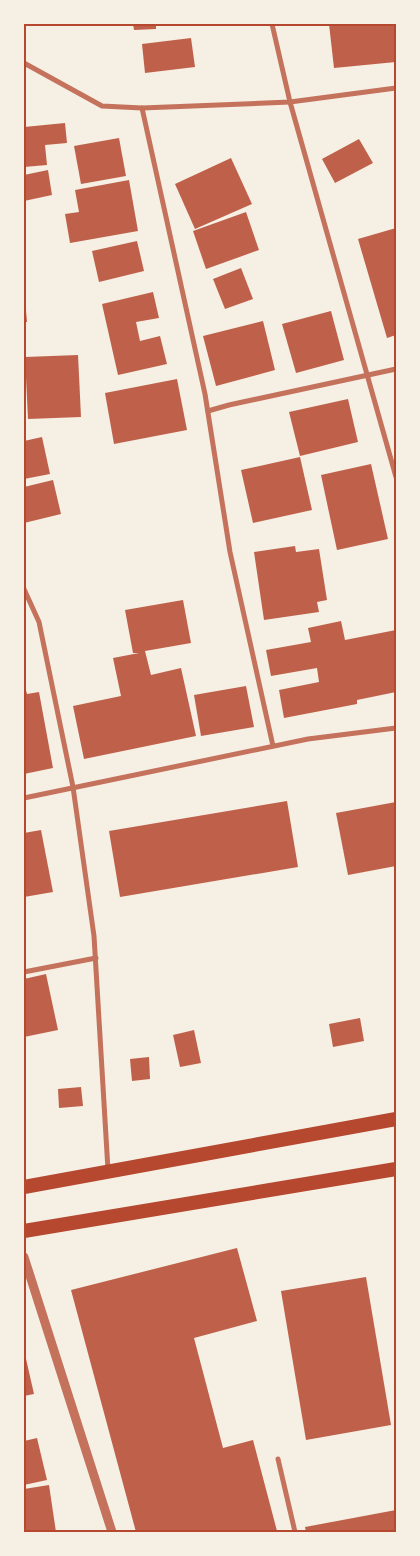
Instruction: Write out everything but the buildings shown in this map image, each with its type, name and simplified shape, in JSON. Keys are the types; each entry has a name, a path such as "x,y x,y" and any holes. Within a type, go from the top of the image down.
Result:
{"highway":[{"path":"24,1187 396,1119"},
{"path":"24,1231 396,1169"}],"street":[{"path":"272,24 290,102 396,477"},
{"path":"24,63 102,106 142,108 290,102 396,88"},
{"path":"142,108 206,394 230,552 273,746"},
{"path":"208,411 396,369"},
{"path":"24,589 39,622 73,787 94,936 108,1172"},
{"path":"24,798 308,739 396,728"},
{"path":"24,972 96,958"},
{"path":"24,1258 112,1532"},
{"path":"278,1459 295,1532"}]}
